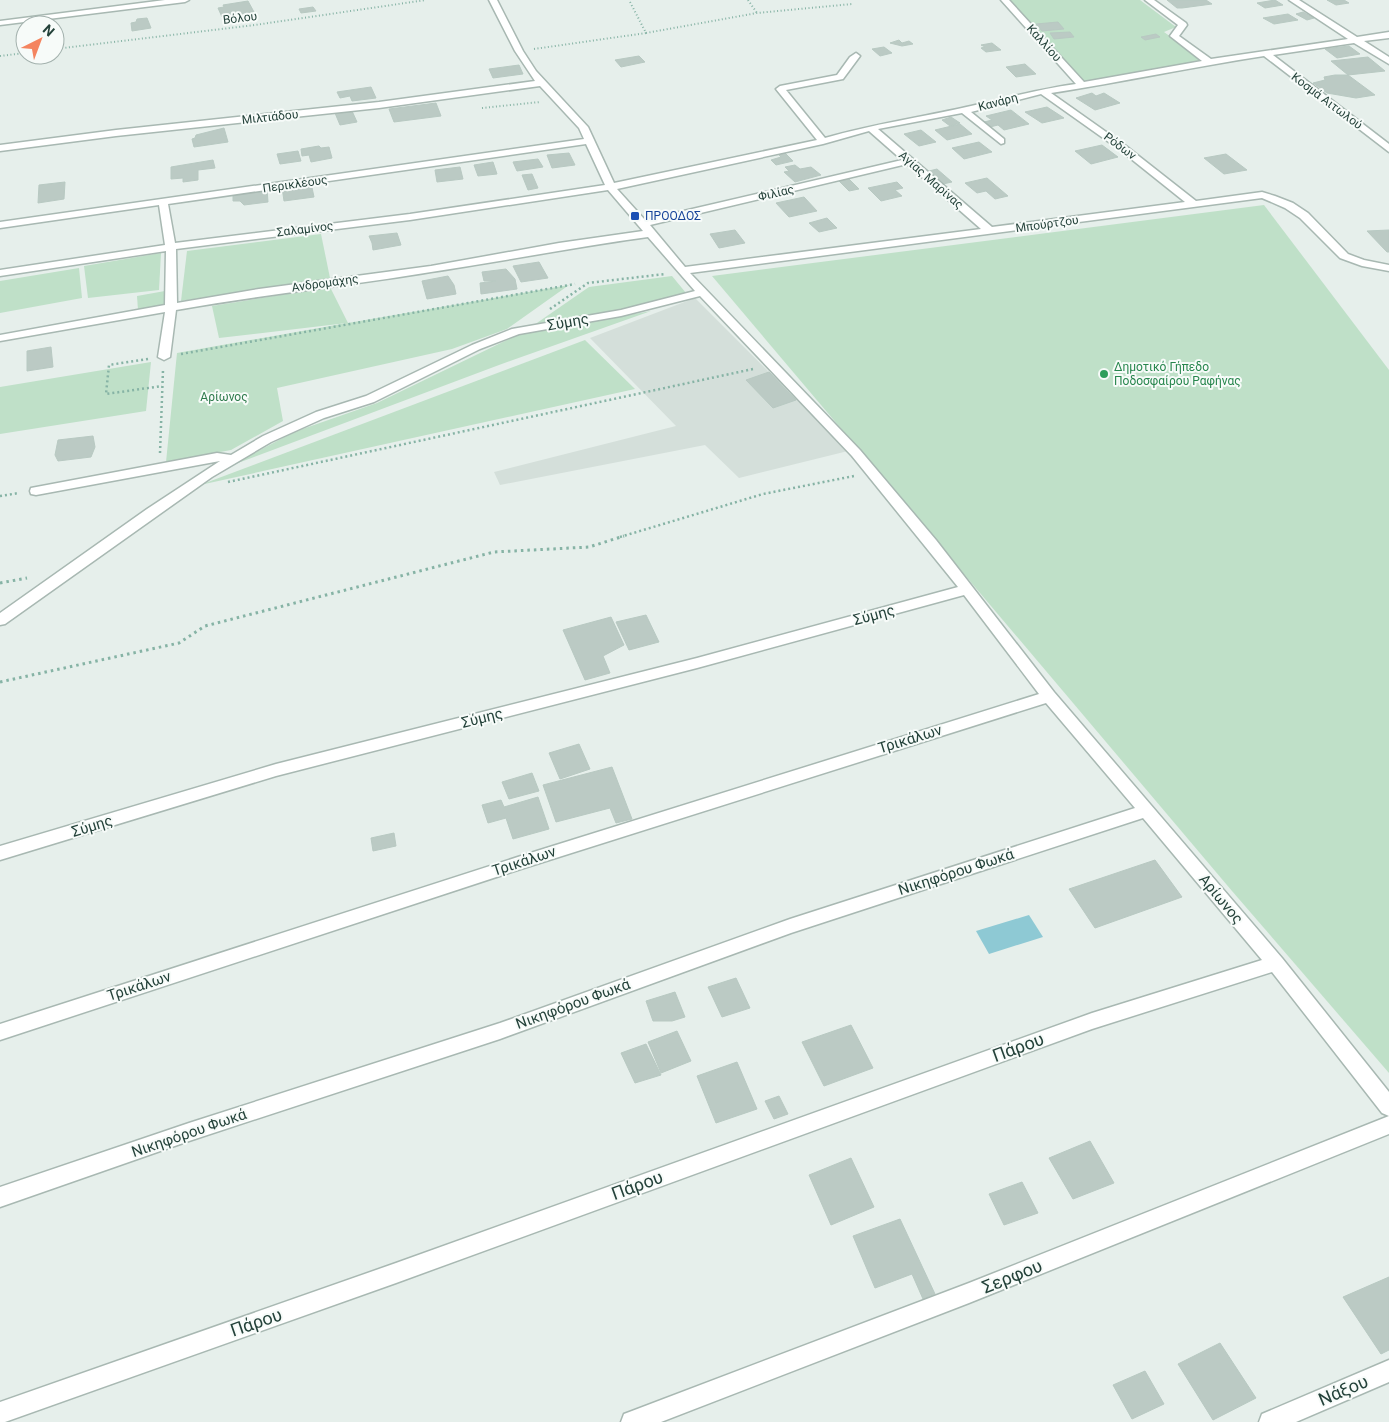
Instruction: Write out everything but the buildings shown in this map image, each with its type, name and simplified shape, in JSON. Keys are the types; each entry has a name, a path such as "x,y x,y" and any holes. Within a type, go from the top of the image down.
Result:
{"street":[{"path":"0,23 184,0"},
{"name":"Αρίωνος","path":"493,0 519,52 540,83 577,119 590,141 611,186 682,271 840,435 931,543 1049,696 1276,963 1389,1107"},
{"name":"Καλλίου","path":"1005,0 1082,85"},
{"path":"1149,0 1183,26 1183,28 1175,32 1174,36 1209,62"},
{"path":"1293,0 1389,61"},
{"name":"Κανάρη","path":"611,186 823,141 871,128 963,110 1043,91 1118,80 1209,62 1389,35"},
{"name":"Κοσμά Αιτωλού","path":"1266,54 1389,148"},
{"path":"823,141 780,89 840,77 845,73 848,62 856,56"},
{"name":"Μιλτιάδου","path":"0,148 116,133 379,105 540,83"},
{"name":"Ρόδων","path":"1043,91 1123,148 1194,204"},
{"path":"963,110 1001,141"},
{"name":"Αγίας Μαρίνας","path":"871,128 991,232"},
{"name":"Περικλέους","path":"0,225 590,141"},
{"name":"Φιλίας","path":"643,224 909,162"},
{"name":"Σαλαμίνος","path":"0,273 224,240 410,217 611,186"},
{"name":"Μπούρτζου","path":"682,271 1262,195 1292,205 1344,256 1364,263 1389,268"},
{"path":"163,202 172,248 171,308 164,357"},
{"name":"Ανδρομάχης","path":"0,338 259,292 431,269 559,246 651,233"},
{"name":"Σύμης","path":"0,620 159,507 267,439 320,415 370,399 476,347 516,331 621,313 702,292"},
{"path":"36,491 217,457 233,459"},
{"name":"Σύμης","path":"0,853 276,770 697,663 966,590"},
{"name":"Τρικάλων","path":"0,1032 481,874 1049,696"},
{"name":"Νικηφόρου Φωκά","path":"0,1197 189,1132 500,1031 790,926 1146,811"},
{"name":"Πάρου","path":"0,1413 396,1273 1074,1027 1276,963"},
{"name":"Σερφου","path":"632,1422 969,1293 1389,1125"},
{"name":"Νάξου","path":"1270,1422 1389,1371"}],"path":[{"name":"Βόλου","path":"65,48 255,25 426,0"},
{"path":"629,0 646,32"},
{"path":"748,0 757,13"},
{"path":"519,52 757,13 852,4"},
{"path":"0,56 15,54"},
{"path":"548,310 588,284 682,271"},
{"path":"162,386 106,394 109,365 164,357 575,284"},
{"path":"160,467 164,357"},
{"path":"220,484 773,365"},
{"path":"0,682 179,643 205,626 494,552 590,546 763,494 872,473"}],"shaded area":[{"path":"695,298 848,451 739,478 705,445 500,485 494,472 676,426 590,338"}],"green space":[{"path":"1009,0 1140,0 1176,27 1164,32 1206,62 1085,82"},
{"path":"1264,205 1389,370 1389,1073 1232,891 712,276"},
{"path":"321,234 330,278 181,301 187,251"},
{"path":"161,253 159,290 88,298 84,266"},
{"path":"79,268 82,298 0,313 0,281"},
{"path":"672,276 686,293 611,312 534,325 589,287"},
{"name":"Αρίωνος","path":"569,285 507,329 452,349 277,388 283,421 231,450 166,462 177,353 347,323 219,338 212,306 330,287 348,323"},
{"path":"165,291 164,306 138,310 137,296"},
{"path":"651,311 499,365 230,466 294,432 377,403 517,335"},
{"path":"585,340 635,389 200,485"},
{"path":"151,362 146,411 0,434 0,387"}],"water":[{"path":"1029,915 1043,937 989,954 976,931"}],"place":[{"name":"ΠΡΟΟΔΟΣ","path":"635,216"},
{"name":"Δημοτικό Γήπεδο Ποδοσφαίρου Ραφήνας","path":"1104,374"}]}
